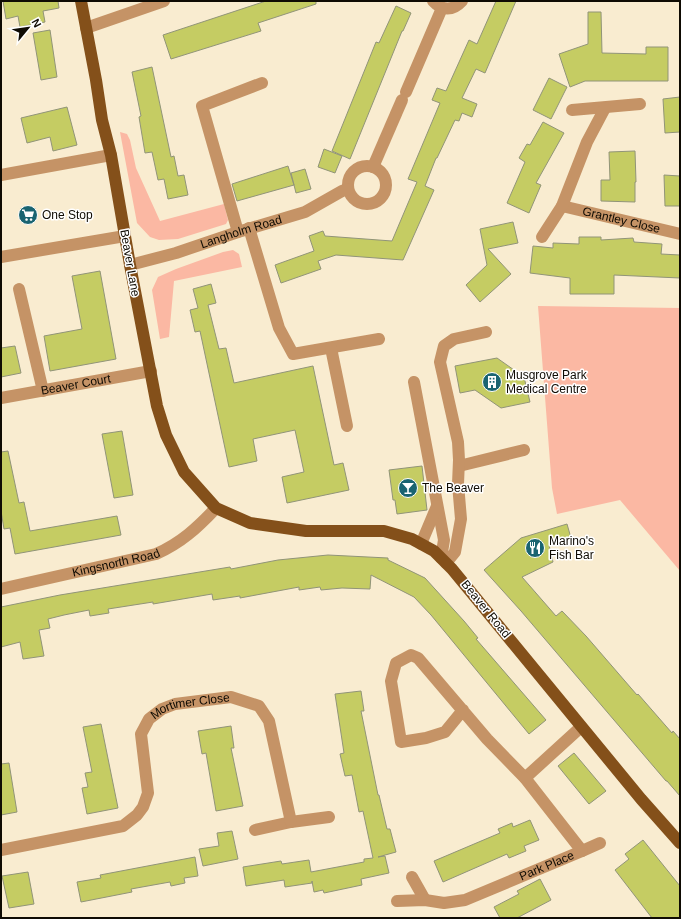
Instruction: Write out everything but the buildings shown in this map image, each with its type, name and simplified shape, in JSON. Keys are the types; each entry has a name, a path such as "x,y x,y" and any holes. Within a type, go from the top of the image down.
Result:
{"main road":[{"name":"Beaver Lane","path":"81,1 102,120 111,155 157,406 166,435 184,472 216,508"},
{"name":"Beaver Road","path":"216,508 250,523 306,531 384,531 412,539 434,551 452,569 581,727 680,843"}],"street":[{"path":"86,28 164,1"},
{"path":"374,167 404,96 438,5 453,8 462,1"},
{"path":"262,83 202,106 243,230 279,328 293,354 380,339"},
{"path":"572,110 640,104"},
{"path":"542,237 562,206 587,142 605,108"},
{"path":"1,175 111,155"},
{"path":"362,166 374,167 383,175 386,182 386,188 383,194 374,203 361,203 350,195 347,183 352,172 362,166"},
{"name":"Langholm Road","path":"130,265 176,253 243,230 305,212 348,189"},
{"name":"Grantley Close","path":"562,206 680,234"},
{"path":"1,257 125,236"},
{"path":"19,289 43,391"},
{"path":"444,560 455,552 461,519 458,484 458,442 440,362 444,346 454,339 486,332"},
{"path":"331,348 347,426"},
{"name":"Beaver Court","path":"1,398 150,371"},
{"path":"414,382 444,540 444,560"},
{"path":"459,466 524,450"},
{"path":"421,544 437,506"},
{"name":"Kingsnorth Road","path":"1,589 156,554 176,544 196,529 216,508"},
{"name":"Park Place","path":"397,901 425,900 444,903 465,900 582,851 525,778 487,739 463,710 418,658 411,655 396,663 391,681 401,742 426,738 445,732 463,710"},
{"name":"Mortimer Close","path":"1,850 123,826 137,815 143,807 148,792 141,734 149,719 162,709 175,704 231,697 259,706 269,721 291,822"},
{"path":"525,778 581,727"},
{"path":"255,830 291,822 329,818"},
{"path":"582,851 600,843"},
{"path":"412,877 425,900"}],"shaded area":[{"path":"120,132 127,134 130,140 136,168 160,221 224,204 228,220 226,224 178,239 159,240 150,237 137,223"},
{"path":"233,250 239,254 242,267 174,281 169,337 160,339 152,290 158,277 223,252"},
{"path":"538,306 680,308 680,571 620,500 557,514 552,488"}],"place":[{"name":"One Stop","path":"28,215"},
{"name":"Musgrove Park Medical Centre","path":"492,382"},
{"name":"The Beaver","path":"408,488"},
{"name":"Marino's Fish Bar","path":"535,548"}]}
